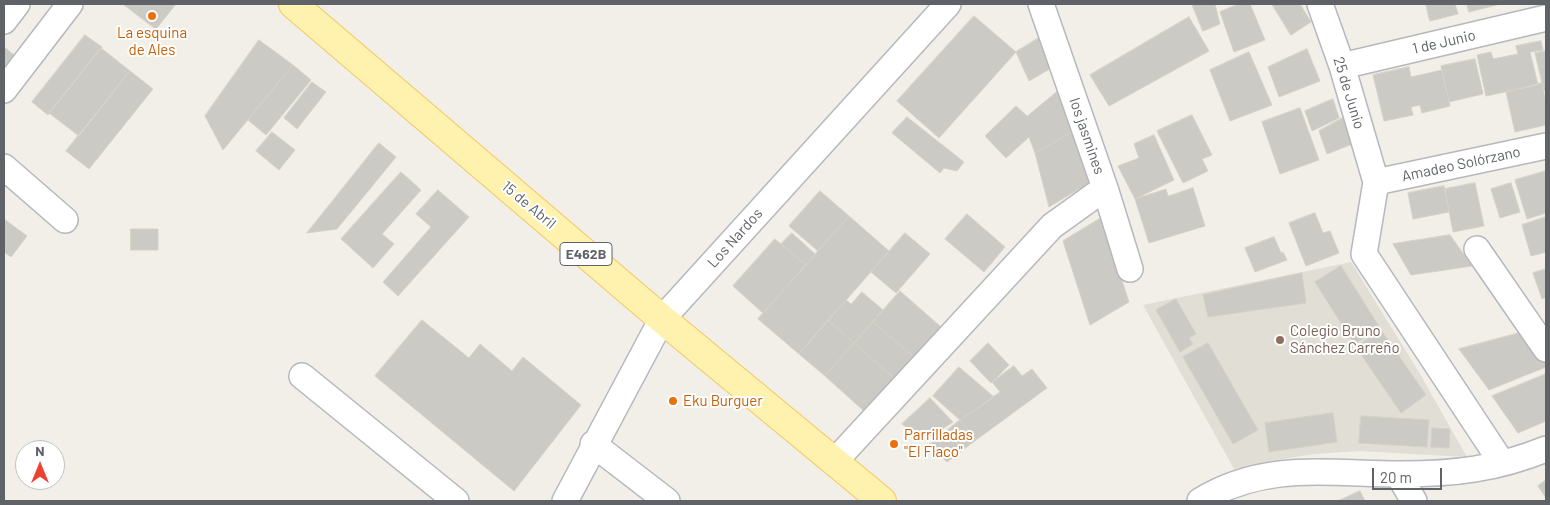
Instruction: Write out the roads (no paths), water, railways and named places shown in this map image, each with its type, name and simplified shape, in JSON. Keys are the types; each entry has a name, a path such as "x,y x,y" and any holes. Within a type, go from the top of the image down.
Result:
{"main road":[{"name":"15 de Abril","path":"293,4 662,318 882,501"}],"street":[{"path":"4,21 17,4"},
{"path":"4,90 70,4"},
{"name":"Los Nardos","path":"565,501 593,444 662,318 948,4"},
{"name":"los jasmines","path":"1041,4 1105,188 1130,269"},
{"name":"25 de Junio","path":"1320,4 1342,66 1376,182"},
{"name":"1 de Junio","path":"1342,66 1546,18"},
{"name":"Amadeo Solórzano","path":"1376,182 1546,146"},
{"path":"4,167 64,220"},
{"path":"1376,182 1364,254 1502,464"},
{"path":"834,461 1052,226 1105,188"},
{"path":"1477,249 1546,349"},
{"path":"302,376 456,501"},
{"path":"593,444 667,501"},
{"path":"1200,501 1239,482 1278,473 1348,471 1398,474 1473,471 1502,464 1546,449"},
{"path":"1398,474 1414,501"}],"place":[{"name":"La esquina de Ales","path":"152,16"},
{"name":"Colegio Bruno Sánchez Carreño","path":"1280,340"},
{"name":"Eku Burguer","path":"673,401"},
{"name":"Parrilladas \"El Flaco\"","path":"894,444"}]}
